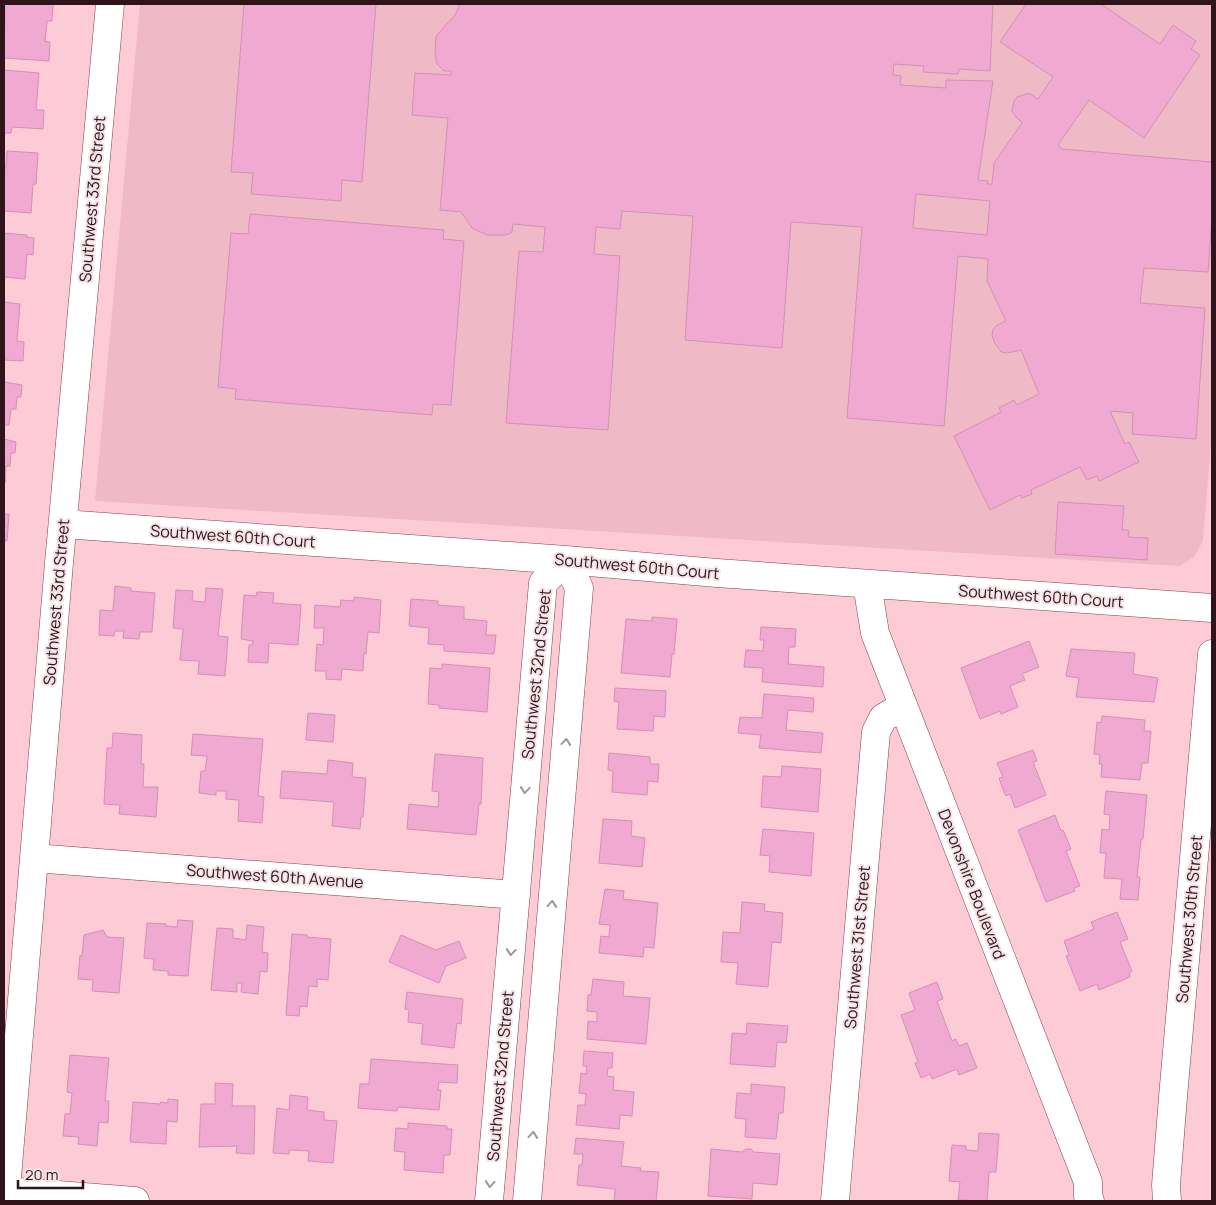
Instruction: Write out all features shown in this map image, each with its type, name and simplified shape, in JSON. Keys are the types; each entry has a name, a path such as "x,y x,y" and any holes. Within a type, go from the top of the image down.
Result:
{"street":[{"name":"Southwest 33rd Street","path":"5,1196 62,524 110,4"},
{"name":"Southwest 60th Court","path":"62,524 1212,608"},
{"name":"Southwest 32nd Street","path":"488,1201 543,583 566,560 579,588 527,1201"},
{"name":"Devonshire Boulevard","path":"867,584 875,633 1093,1195"},
{"name":"Southwest 30th Street","path":"1164,1196 1212,654"},
{"name":"Southwest 31st Street","path":"835,1201 876,732 883,718 903,706"},
{"name":"Southwest 60th Avenue","path":"34,858 516,895"},
{"path":"5,1196 135,1201"}],"shaded area":[{"path":"140,4 1212,4 1212,430 1203,541 1194,557 1180,566 95,501"}],"building":[{"path":"5,4 53,4 52,21 47,21 45,41 50,42 49,61 4,58"},
{"path":"244,4 376,4 362,182 342,180 341,201 251,194 253,173 231,172"},
{"path":"460,4 993,4 990,71 959,69 958,74 923,72 924,66 894,64 893,75 901,76 900,85 946,88 946,80 993,81 978,180 988,181 987,184 992,184 994,163 1022,123 1012,111 1014,101 1017,97 1029,93 1038,99 1053,77 1000,42 1026,4 1101,4 1160,44 1173,25 1196,41 1191,49 1200,55 1144,138 1089,100 1058,145 1062,149 1212,162 1212,217 1208,272 1144,268 1140,303 1205,308 1196,439 1132,434 1133,413 1110,411 1125,444 1129,442 1139,462 1099,481 1097,476 1087,480 1080,467 1031,490 1032,494 1022,498 1020,495 990,510 954,436 1001,412 999,408 1014,400 1017,405 1039,394 1021,350 1007,353 1001,352 994,342 993,329 1006,321 987,281 988,259 958,256 944,426 847,418 862,227 791,222 782,348 685,340 693,216 622,211 620,229 596,227 594,254 620,256 608,430 506,423 519,251 543,252 545,227 513,224 512,232 507,235 487,235 472,228 461,212 440,210 448,118 412,115 415,73 451,75 451,71 444,71 437,64 435,53 436,36 455,15","holes":["916,194 990,201 987,235 913,228"]},
{"path":"4,70 39,73 36,110 44,110 43,129 12,127 11,133 4,133"},
{"path":"7,151 38,153 36,184 33,184 31,213 4,211 4,168 6,168"},
{"path":"250,214 444,230 443,239 464,241 451,405 433,404 432,415 235,399 236,389 218,387 231,233 248,234"},
{"path":"4,233 27,235 27,237 34,238 33,255 27,254 25,279 4,277"},
{"path":"4,302 20,304 17,341 24,342 23,361 4,360"},
{"path":"4,382 22,385 21,397 17,397 16,409 11,409 9,425 4,425"},
{"path":"4,439 16,442 15,453 11,453 10,466 6,466 5,483"},
{"path":"1058,502 1124,506 1122,530 1129,530 1128,537 1148,538 1147,560 1055,554"},
{"path":"4,514 9,514 7,541 4,541"},
{"path":"115,586 131,588 131,591 155,593 152,632 140,632 139,639 123,638 124,631 115,631 114,636 99,635 100,610 113,611"},
{"path":"206,588 223,589 218,636 228,637 225,676 198,674 199,661 180,660 183,629 173,628 176,590 193,591 192,601 205,602"},
{"path":"257,592 274,593 273,603 301,605 298,645 269,643 268,663 248,662 249,645 252,645 253,641 241,639 244,595 256,596"},
{"path":"354,597 381,600 379,633 368,632 363,671 342,669 341,680 326,679 326,671 315,671 317,644 323,645 324,628 314,628 315,605 340,607 341,600 354,601"},
{"path":"411,599 438,601 438,605 464,607 464,619 487,621 486,635 496,635 494,654 444,651 444,645 428,644 429,628 409,626"},
{"path":"652,617 677,619 670,677 621,673 626,619 652,621"},
{"path":"761,627 796,629 795,647 789,647 788,664 824,667 823,687 762,682 763,668 744,667 746,650 763,651 764,640 760,640"},
{"path":"1029,641 1039,667 1022,674 1025,680 1010,686 1018,707 1001,714 1000,711 980,719 961,668"},
{"path":"1071,649 1135,653 1133,674 1158,678 1154,702 1076,697 1079,678 1066,676"},
{"path":"442,664 490,668 487,712 439,708 439,705 428,704 430,668 442,669"},
{"path":"615,688 666,691 665,717 654,716 653,731 617,729 619,702 614,701"},
{"path":"764,694 814,698 813,712 788,710 786,730 823,733 821,753 759,748 761,735 738,733 740,717 762,718"},
{"path":"308,713 335,715 333,742 306,740"},
{"path":"1102,716 1145,720 1144,731 1151,731 1148,763 1142,763 1140,780 1101,777 1102,764 1099,764 1100,755 1094,754 1097,722 1101,723"},
{"path":"113,733 142,735 141,764 144,764 143,787 158,787 156,817 119,814 120,805 104,804 107,748 112,748"},
{"path":"193,734 263,739 258,796 264,797 262,823 238,821 239,800 226,799 226,791 216,791 216,795 199,793 201,771 205,771 207,756 191,755"},
{"path":"1033,750 1037,761 1033,762 1046,795 1015,808 1010,794 1006,796 1002,787 999,778 1003,777 997,763"},
{"path":"609,753 650,757 650,764 659,764 658,782 648,781 647,795 612,792 613,771 608,770"},
{"path":"435,754 483,758 481,804 479,804 476,835 407,829 409,804 438,807 439,792 432,791"},
{"path":"328,760 353,763 352,777 366,778 363,817 361,817 360,829 332,826 334,802 280,798 282,771 327,774"},
{"path":"782,766 821,769 818,812 761,807 763,776 781,777"},
{"path":"1106,791 1147,795 1137,877 1140,877 1138,900 1120,899 1122,879 1104,878 1106,853 1100,853 1102,829 1109,830 1110,815 1104,814"},
{"path":"1055,815 1071,849 1066,851 1080,886 1074,888 1075,891 1046,902 1018,830"},
{"path":"603,819 632,821 631,836 645,838 642,867 599,863"},
{"path":"763,829 814,833 811,876 769,872 770,856 760,855"},
{"path":"605,889 624,891 623,899 658,903 654,948 644,947 643,957 599,953 601,936 609,937 610,925 599,924"},
{"path":"742,902 765,904 764,911 783,913 781,943 772,942 768,987 736,984 738,963 721,962 723,932 740,933"},
{"path":"1117,912 1128,939 1120,942 1132,971 1129,973 1130,977 1099,990 1097,984 1080,991 1066,956 1069,955 1064,941 1094,929 1091,922"},
{"path":"178,920 193,921 188,976 168,975 168,971 153,970 154,959 144,958 147,923 166,924 166,926 177,927"},
{"path":"247,925 264,927 262,952 268,953 267,972 260,971 258,994 241,992 242,983 237,983 237,992 211,990 217,928 233,929 233,938 246,940"},
{"path":"103,930 107,937 124,938 119,993 92,991 93,980 78,979 84,935"},
{"path":"292,934 331,939 328,980 317,979 317,987 309,986 307,1007 300,1006 299,1016 286,1015"},
{"path":"401,935 436,950 459,941 466,958 446,966 439,983 389,962"},
{"path":"593,979 624,982 623,996 650,998 646,1044 587,1039 588,1021 597,1022 597,1012 587,1011 588,995 591,995"},
{"path":"937,982 943,999 937,1001 952,1041 956,1039 959,1046 967,1043 977,1068 959,1075 957,1069 932,1079 930,1074 921,1078 915,1063 918,1062 901,1015 915,1010 909,993"},
{"path":"407,992 463,999 461,1024 457,1023 454,1048 421,1044 423,1024 408,1022 409,1010 405,1009"},
{"path":"747,1023 788,1026 786,1043 777,1042 775,1067 730,1064 732,1033 746,1034"},
{"path":"584,1051 613,1053 612,1068 608,1068 607,1076 614,1077 613,1090 634,1092 632,1116 620,1115 619,1129 576,1125 578,1105 585,1105 586,1094 579,1093 581,1073 586,1074 587,1066 583,1066"},
{"path":"70,1055 109,1058 105,1101 109,1101 108,1123 99,1122 97,1146 78,1144 79,1137 63,1136 65,1114 70,1114 72,1093 67,1092"},
{"path":"371,1059 458,1065 457,1083 439,1082 438,1090 441,1090 439,1110 398,1107 397,1111 358,1108 360,1084 369,1084"},
{"path":"215,1083 233,1084 232,1106 255,1106 254,1154 236,1153 237,1146 199,1147 201,1104 215,1104"},
{"path":"751,1084 785,1087 783,1113 779,1113 776,1139 745,1137 746,1119 735,1118 737,1093 751,1094"},
{"path":"290,1095 308,1097 307,1110 324,1112 324,1120 337,1121 333,1163 308,1161 309,1151 289,1150 289,1154 273,1153 277,1108 289,1110"},
{"path":"168,1099 178,1100 177,1122 167,1121 166,1144 130,1142 133,1102 160,1104 161,1102 168,1103"},
{"path":"408,1123 447,1126 447,1129 452,1129 450,1155 444,1155 443,1173 404,1170 405,1152 394,1151 396,1128 408,1129"},
{"path":"979,1133 999,1134 996,1172 989,1172 987,1201 958,1200 960,1182 949,1181 952,1145 966,1146 966,1150 978,1151"},
{"path":"576,1138 624,1142 621,1166 641,1168 640,1171 659,1172 656,1201 614,1201 615,1189 577,1185 579,1165 582,1165 583,1154 574,1154"},
{"path":"711,1149 742,1152 746,1149 751,1149 754,1152 780,1154 777,1185 753,1183 752,1199 708,1196"}]}
